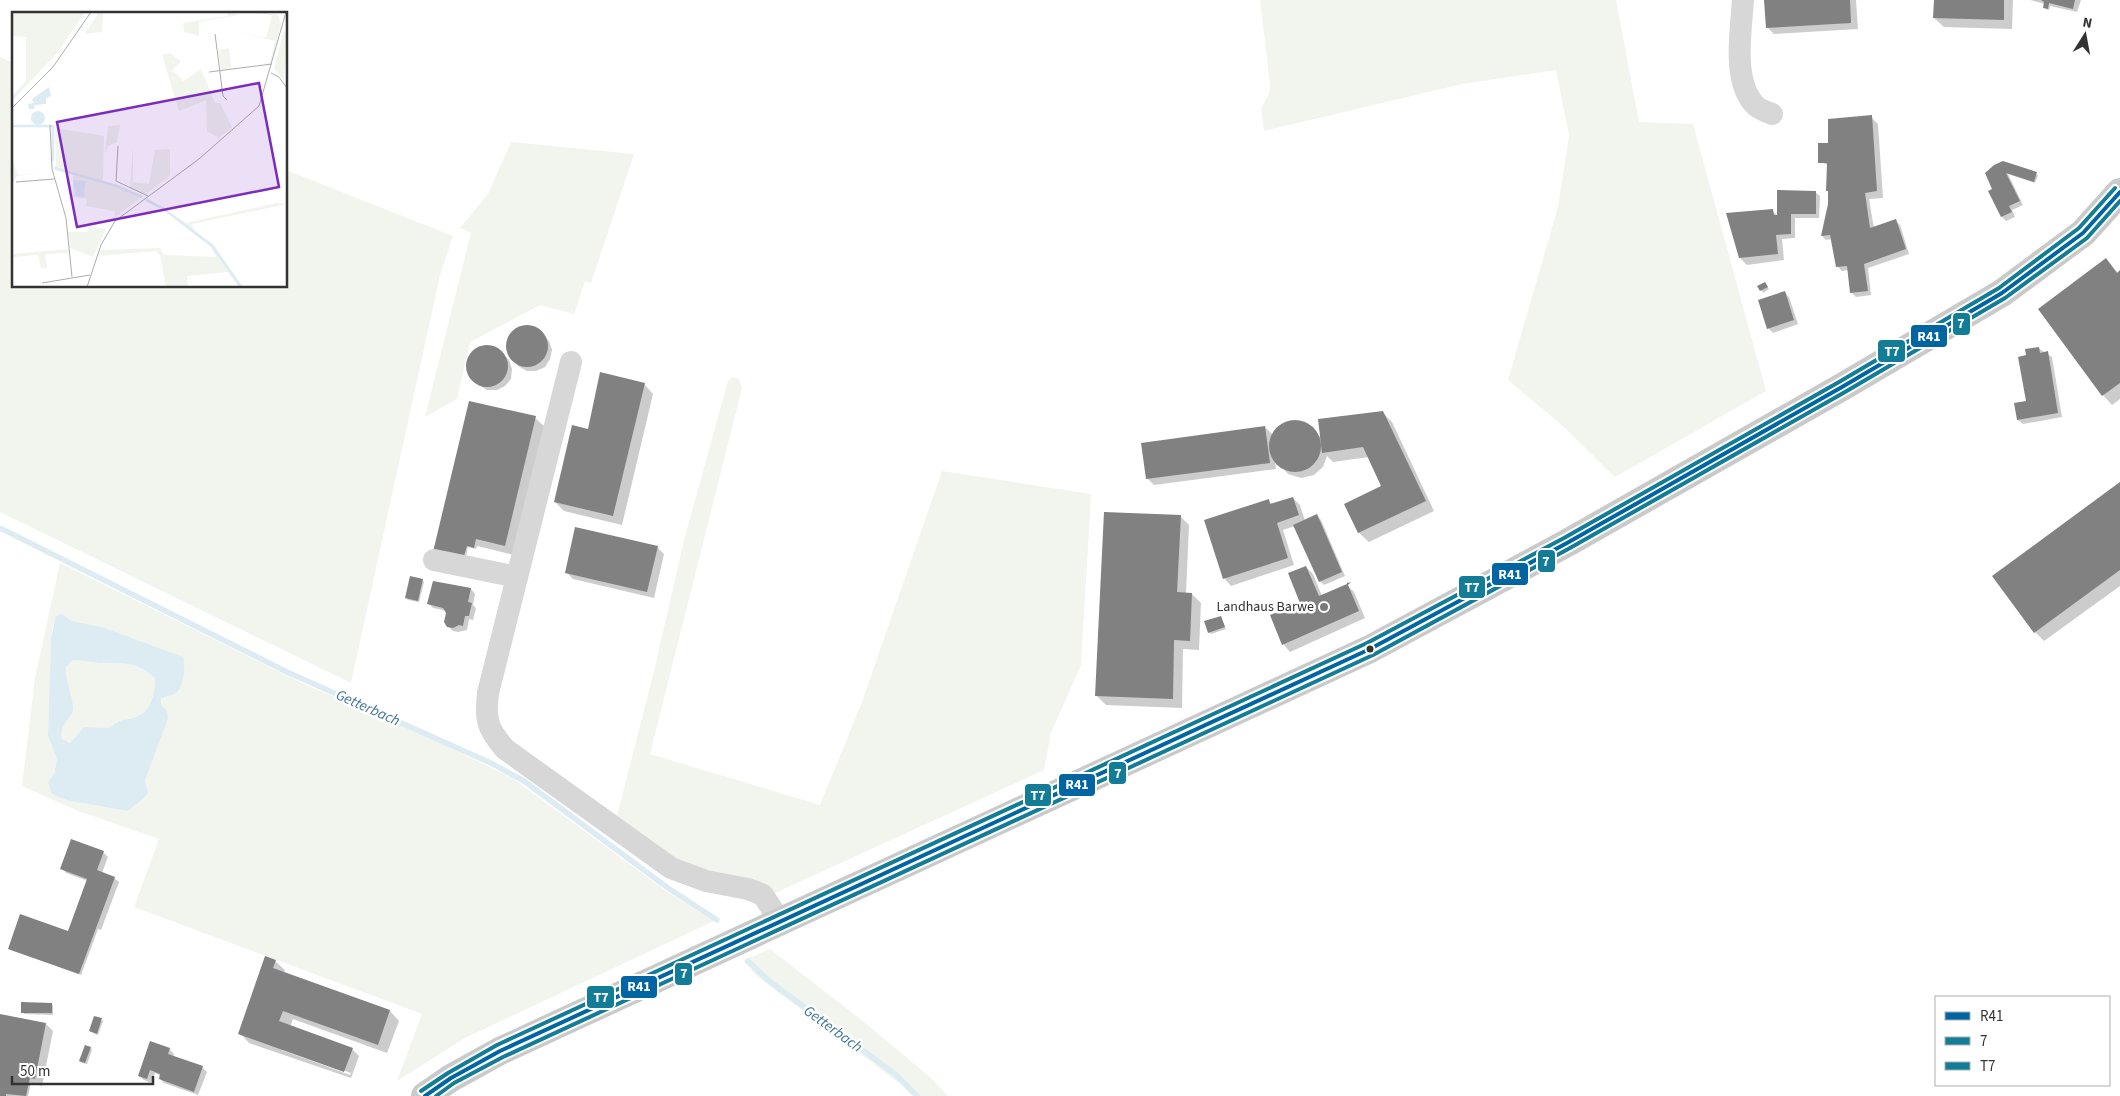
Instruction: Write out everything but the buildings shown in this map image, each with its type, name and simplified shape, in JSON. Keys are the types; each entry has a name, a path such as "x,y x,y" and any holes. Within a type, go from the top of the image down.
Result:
{"main road":[{"path":"425,1096 451,1078 500,1050 1370,649 1558,548 2002,293 2083,233 2120,192"}],"street":[{"path":"1743,0 1740,60 1742,83 1755,106 1772,114"},
{"path":"572,362 488,693 486,715 493,735 505,749 671,868 706,881 748,889 763,895 780,921"},
{"path":"434,560 517,577"}],"shaded area":[{"path":"1260,0 1616,0 1639,122 1693,124 1766,391 1615,477 1566,429 1508,380 1558,207 1569,136 1556,70 1462,84 1264,131 1261,108 1269,94 1270,84"},
{"path":"0,57 12,62 12,288 288,288 288,171 453,236 440,275 351,683 0,512"},
{"path":"511,142 634,154 591,283 585,281 574,314 540,305 470,342 457,399 425,417 471,233 460,228 488,194"},
{"path":"733,377 739,379 742,388 650,754 820,805 862,702 942,471 1091,494 1081,665 1051,733 1044,770 764,898 684,870 616,820 655,667 684,540 728,381"},
{"path":"60,563 302,683 414,730 512,778 666,891 714,921 465,1038 397,1081 422,1014 134,907 159,839 76,810 22,786 35,678","holes":["68,618 72,621 102,627 157,648 175,694 161,699 145,780 148,793 128,811 70,801 48,782 54,774 57,759 48,736 53,624"]},
{"path":"62,614 72,621 102,627 183,657 184,675 179,690 175,694 161,699 161,705 167,711 168,718 145,780 148,793 128,811 70,801 52,794 48,782 54,774 57,759 48,736 51,638 56,616","holes":["73,660 97,663 123,663 148,672 155,678 150,705 138,716 121,721 110,728 84,727 70,743 62,739 62,728 71,715 73,707 66,667"]},
{"path":"73,660 97,663 123,663 141,668 155,678 153,694 147,709 138,716 114,724 110,728 84,727 70,743 62,739 61,732 63,726 71,716 66,666"},
{"path":"770,949 864,1022 931,1078 948,1096 913,1096 903,1086 758,977 743,961"}],"waterway":[{"name":"Getterbach","path":"0,528 287,672 491,763 524,781 668,888 717,920"},
{"name":"Getterbach","path":"748,961 769,981 895,1074 917,1096"}],"transit line":[{"name":"T7","path":"421,1091 497,1045 1367,643 1564,538 1839,382 1999,288 2079,228 2115,188"},
{"name":"R41","path":"425,1096 451,1078 500,1051 1370,649 1567,543 1842,387 2002,293 2083,233 2120,192"},
{"name":"7","path":"436,1096 454,1083 503,1057 1373,655 1570,548 1845,392 2005,298 2087,238 2120,201"}],"place":[{"name":"Landhaus Barwe","path":"1324,607"}]}
